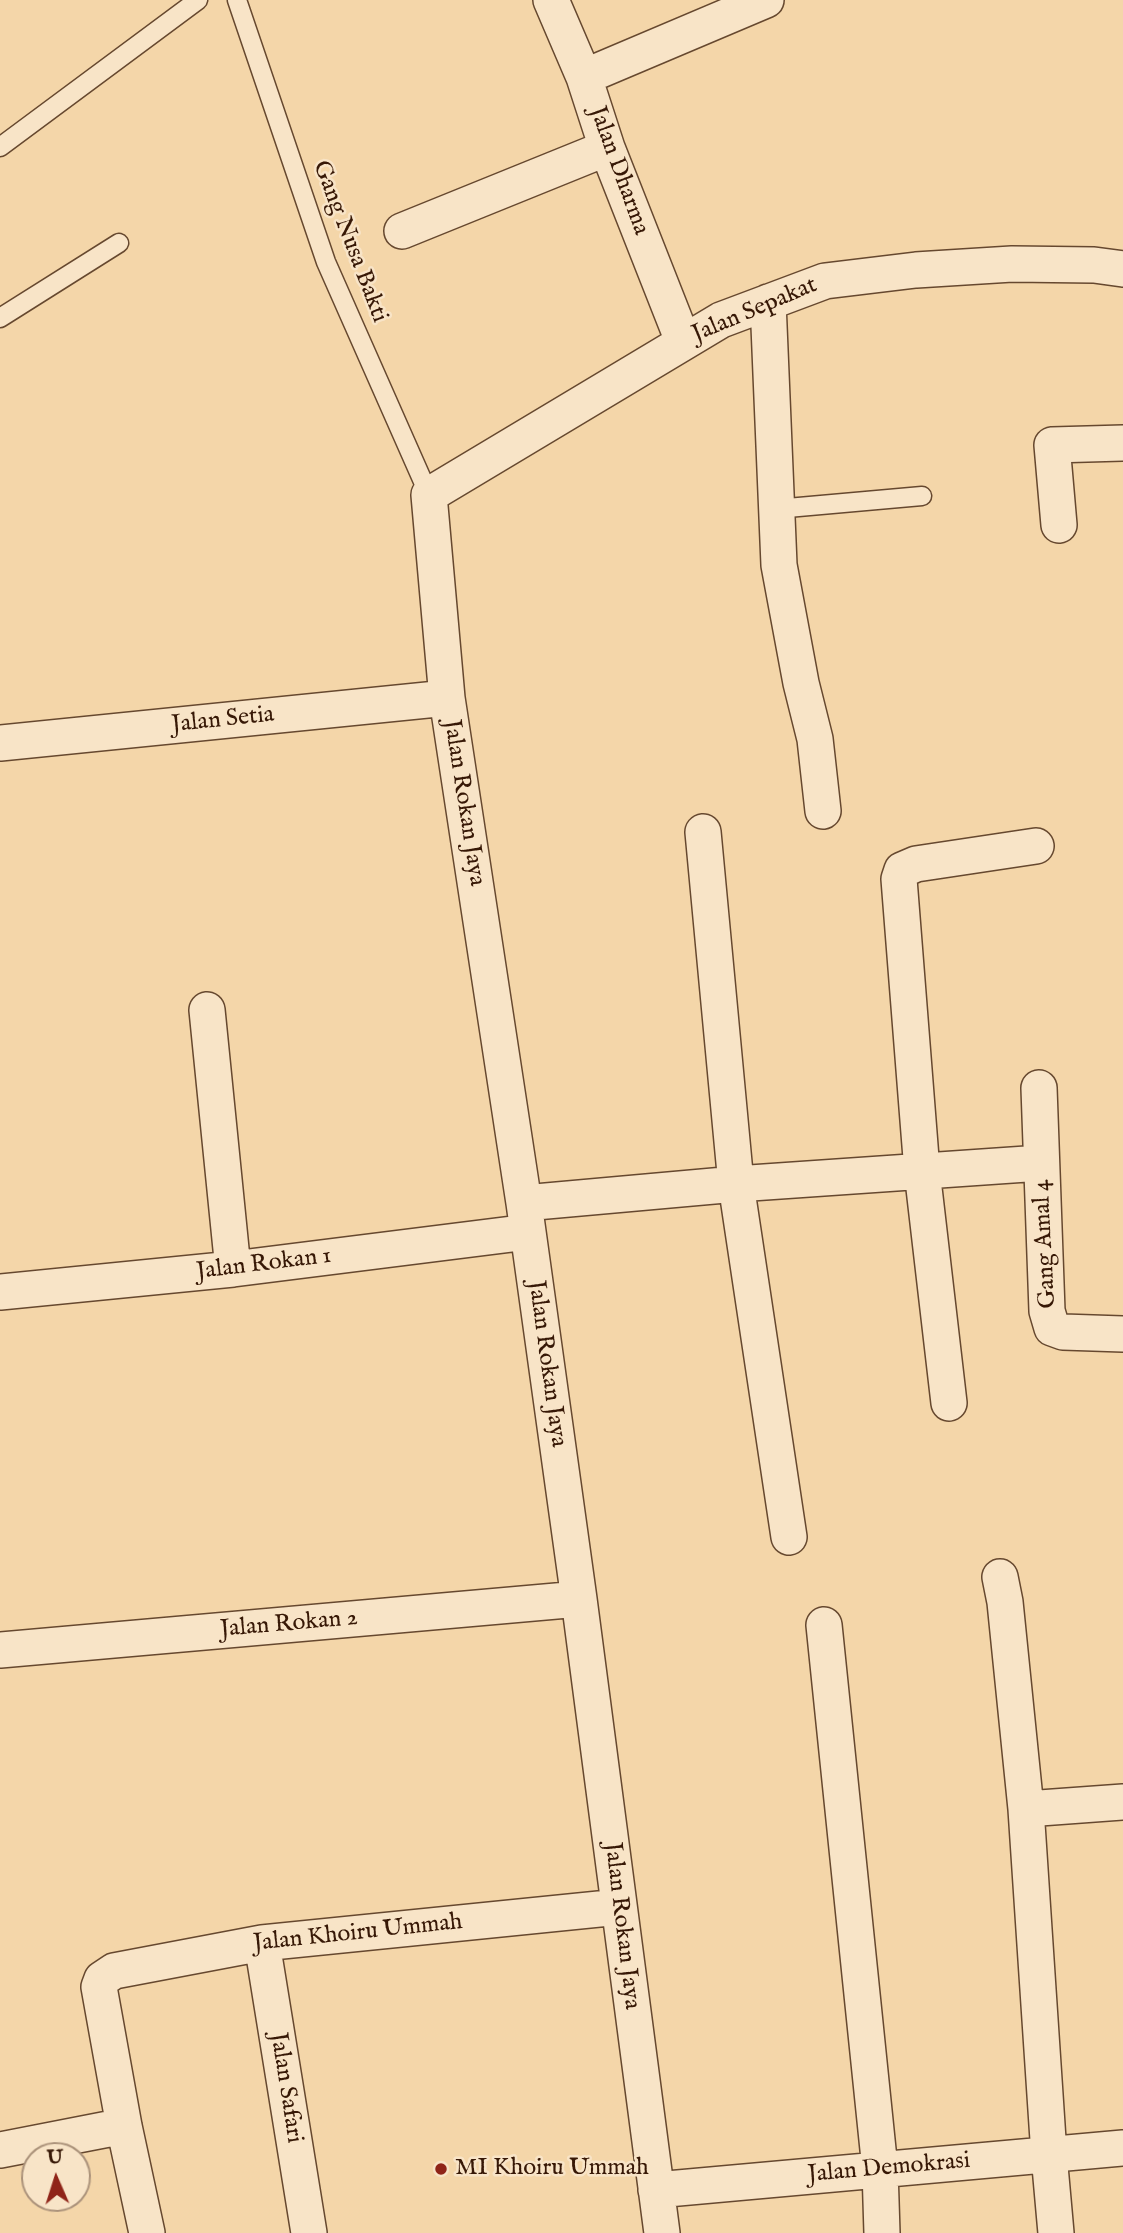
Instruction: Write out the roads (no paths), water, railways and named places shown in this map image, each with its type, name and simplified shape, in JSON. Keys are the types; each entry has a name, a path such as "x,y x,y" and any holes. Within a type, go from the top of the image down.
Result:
{"street":[{"name":"Jalan Dharma","path":"551,0 584,77 607,148 683,341"},
{"path":"584,77 766,0"},
{"path":"402,231 607,148"},
{"name":"Jalan Sepakat","path":"429,495 721,320 825,281 916,270 1012,264 1094,265 1123,269"},
{"path":"768,302 779,565 801,683 815,739 823,811"},
{"path":"1059,525 1052,445 1123,443"},
{"name":"Jalan Rokan Jaya","path":"429,495 447,698 526,1218 662,2233"},
{"name":"Jalan Setia","path":"0,743 447,698"},
{"path":"704,832 736,1184 789,1537"},
{"path":"949,1403 922,1171 900,888 902,870 916,864 1036,846"},
{"path":"207,1010 233,1269"},
{"name":"Gang Amal 4","path":"1039,1088 1047,1311 1052,1328 1063,1332 1123,1334"},
{"name":"Jalan Rokan 1","path":"0,1292 233,1269 736,1184 1041,1163"},
{"path":"1000,1577 1005,1602 1026,1809 1056,2233"},
{"name":"Jalan Rokan 2","path":"0,1650 579,1599"},
{"path":"824,1625 880,2169 882,2233"},
{"path":"1026,1809 1123,1802"},
{"name":"Jalan Khoiru Ummah","path":"124,2126 99,1987 102,1979 114,1971 262,1943 619,1907"},
{"name":"Jalan Safari","path":"262,1943 309,2233"},
{"path":"0,2150 124,2126 147,2233"},
{"name":"Jalan Demokrasi","path":"656,2190 1123,2148"}],"lane":[{"path":"0,147 198,0"},
{"name":"Gang Nusa Bakti","path":"237,0 326,262 429,495"},
{"path":"0,318 119,243"},
{"path":"776,509 922,496"}],"place":[{"name":"MI Khoiru Ummah","path":"441,2169"}]}
